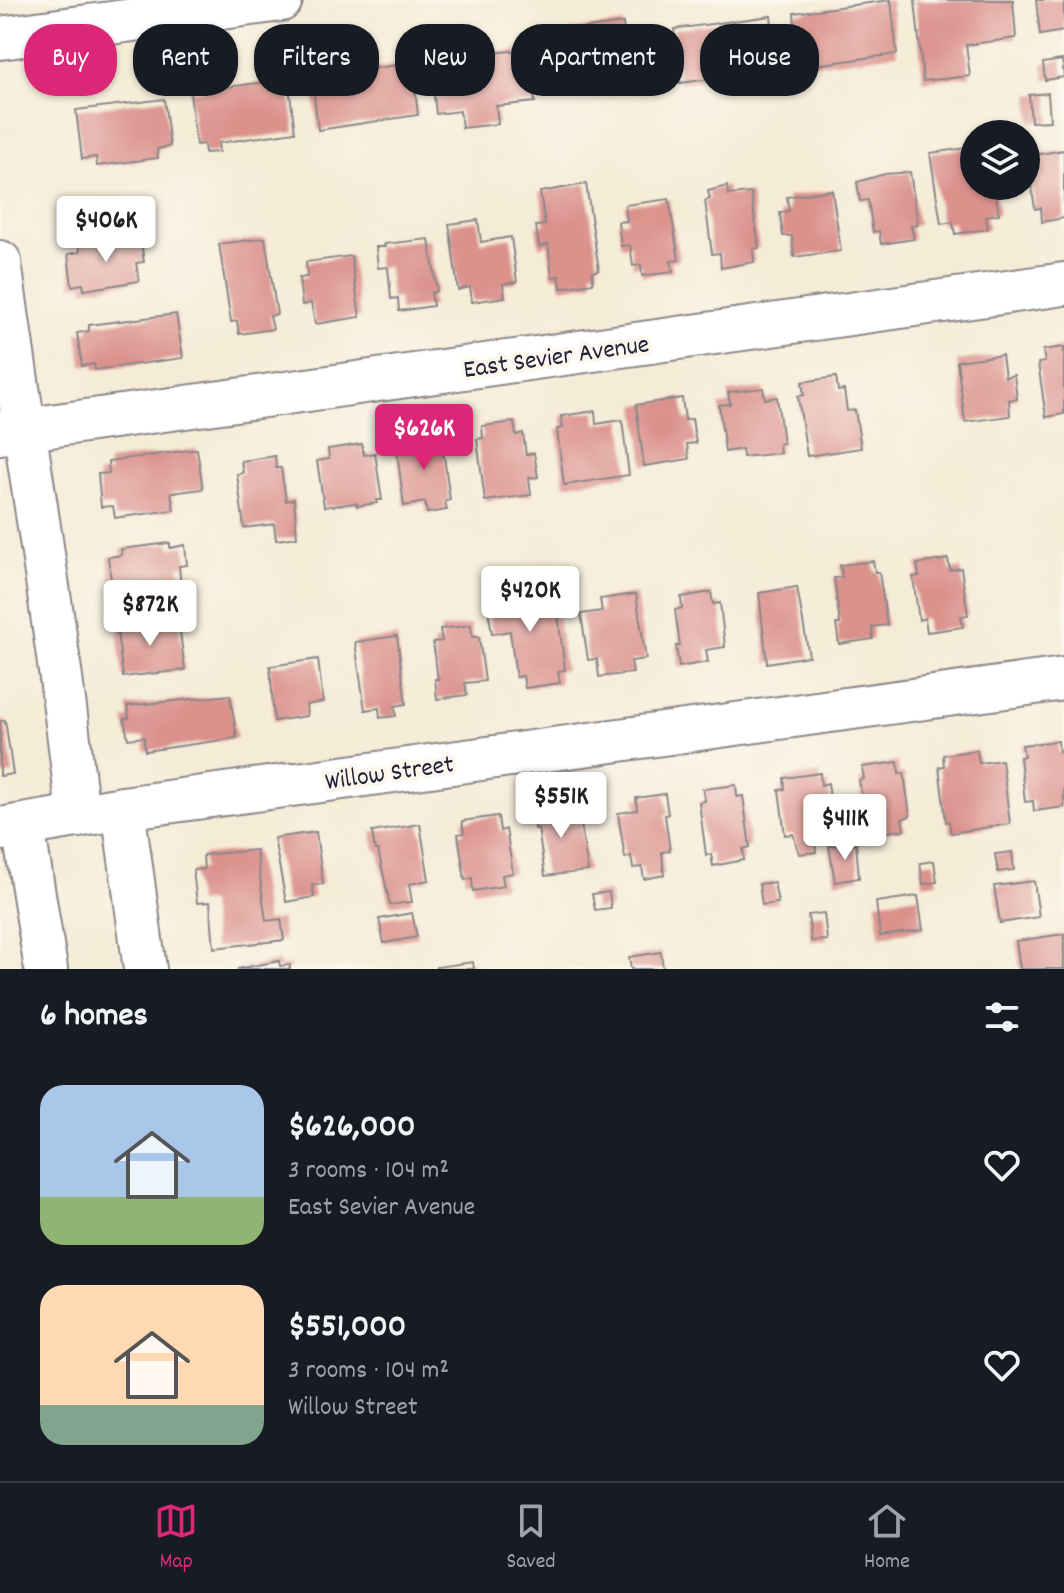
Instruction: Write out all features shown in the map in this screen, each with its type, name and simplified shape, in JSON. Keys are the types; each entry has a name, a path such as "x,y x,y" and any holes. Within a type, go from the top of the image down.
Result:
{"street":[{"path":"0,38 281,0"},
{"path":"0,262 11,432 67,713 78,816"},
{"name":"East Sevier Avenue","path":"11,432 1064,284"},
{"name":"Willow Street","path":"12,827 123,808 1064,679"},
{"path":"123,808 145,969"},
{"path":"12,827 46,969"}],"building":[{"path":"891,0 897,54 819,64 819,24 795,24 794,13"},
{"path":"915,0 1013,0 1016,38 966,45 970,76 923,81"},
{"path":"1036,0 1064,0 1064,31 1040,35"},
{"path":"771,16 772,24 711,24"},
{"path":"700,26 700,80 684,82 684,28"},
{"path":"511,51 511,96 534,96 535,102 496,106 498,124 462,128 460,111 436,114 434,96 495,96 495,53"},
{"path":"1062,60 1064,77 1045,80 1043,63"},
{"path":"395,65 395,96 416,96 418,115 318,130 314,96 379,96 379,68"},
{"path":"254,84 254,96 290,96 295,132 218,143 219,152 205,153 204,144 196,145 190,96 238,96 238,86"},
{"path":"1048,93 1050,121 1031,120 1029,95"},
{"path":"164,99 170,146 157,149 158,158 97,166 96,157 82,159 76,110"},
{"path":"960,149 960,200 996,200 999,214 986,216 988,229 955,234 953,222 941,224 930,153"},
{"path":"1064,150 1064,218 1042,222 1041,208 1035,209 1034,200 1040,200 1040,154"},
{"path":"910,172 918,225 911,226 914,239 881,244 879,231 873,232 868,200 860,201 857,182 885,174"},
{"path":"586,184 599,270 592,272 593,283 561,288 559,276 552,277 548,244 539,247 536,226 545,225 540,192"},
{"path":"727,186 728,195 751,193 759,248 753,249 754,262 721,268 720,253 712,254 705,201 710,199 708,191"},
{"path":"832,190 841,251 794,257 792,236 783,236 780,213 789,211 787,197"},
{"path":"669,199 679,260 671,261 673,272 642,276 641,265 633,266 630,245 621,246 618,222 627,221 625,205"},
{"path":"478,220 481,242 511,237 517,282 503,284 505,297 472,302 470,287 458,290 449,224"},
{"path":"131,238 132,243 141,242 144,262 136,263 139,281 84,290 83,284 72,286 68,254 80,252 79,245"},
{"path":"265,238 277,314 270,316 273,329 239,334 237,321 231,322 219,244"},
{"path":"429,239 437,291 431,293 433,306 399,311 398,298 391,299 388,267 378,268 376,247"},
{"path":"351,256 360,317 315,324 311,303 302,305 299,278 307,277 306,262"},
{"path":"176,314 183,358 95,370 94,364 82,366 77,333 89,331 89,325"},
{"path":"1064,347 1064,414 1046,417 1038,363 1045,362 1043,350"},
{"path":"1002,355 1005,377 1014,375 1017,399 1009,400 1010,416 965,422 957,361"},
{"path":"836,377 838,391 844,390 847,411 855,410 861,448 807,456 798,396 804,395 802,382"},
{"path":"763,388 765,399 777,397 783,443 779,444 780,453 743,457 742,449 725,452 719,405 730,404 728,392"},
{"path":"682,398 685,420 692,419 696,443 687,444 689,459 644,466 636,405"},
{"path":"595,411 596,424 622,420 629,475 564,485 557,429 563,428 561,416"},
{"path":"514,422 516,435 523,433 526,455 534,453 538,477 529,478 531,495 485,501 477,439 483,438 482,426"},
{"path":"435,433 436,443 445,441 446,448 443,449 450,500 445,501 447,510 427,513 425,502 404,506 397,452 403,451 401,438"},
{"path":"362,444 364,455 375,453 382,500 357,506 356,503 324,507 317,461 329,459 328,449"},
{"path":"197,449 203,489 171,493 174,510 115,518 113,506 101,507 98,474 109,473 108,461"},
{"path":"275,456 276,468 281,468 286,501 294,499 297,537 276,540 274,524 244,528 237,474 243,473 241,461"},
{"path":"170,543 170,548 185,545 187,565 179,566 181,588 127,595 126,586 112,588 108,557 122,555 121,549"},
{"path":"948,559 950,570 961,568 968,615 961,616 963,627 927,632 925,618 919,620 913,577 919,576 917,564"},
{"path":"873,561 875,572 879,572 887,625 872,627 873,639 839,644 836,624 840,624 834,578 842,577 840,565"},
{"path":"507,579 510,599 555,591 565,670 558,671 560,683 525,688 523,676 516,677 510,631 492,634 487,603 496,601 493,581"},
{"path":"797,587 809,656 767,663 759,593"},
{"path":"711,592 713,604 720,603 725,647 706,650 708,662 679,667 676,646 680,646 675,610 682,608 681,597"},
{"path":"636,594 646,659 631,661 633,673 599,677 597,659 588,660 581,614 602,611 600,599"},
{"path":"161,618 162,626 179,624 185,670 123,677 117,632 121,631 119,623"},
{"path":"471,625 472,637 479,637 485,681 465,683 467,695 437,699 433,642 442,641 440,629"},
{"path":"397,636 406,704 395,706 396,716 380,718 379,708 365,710 355,642"},
{"path":"318,659 323,702 306,705 307,716 274,721 270,666"},
{"path":"230,695 237,738 145,751 144,737 128,739 124,719 129,718 127,706"},
{"path":"5,720 13,774 0,776 0,722"},
{"path":"1058,741 1059,752 1064,752 1064,807 1034,811 1033,801 1025,802 1020,757 1024,756 1022,745"},
{"path":"977,750 979,763 1002,760 1010,824 951,833 949,821 946,822 939,767 944,766 943,755"},
{"path":"898,762 899,774 904,773 910,816 902,819 904,830 874,834 872,823 866,824 859,780 864,779 862,767"},
{"path":"820,773 821,785 828,783 834,829 827,830 829,841 815,843 816,852 799,854 793,834 785,835 779,790 785,789 784,778"},
{"path":"736,785 737,797 743,796 750,847 743,849 744,860 713,866 711,854 706,855 699,802 705,801 703,789"},
{"path":"665,794 670,851 662,852 664,875 644,879 642,867 633,868 631,856 625,858 618,813 637,810 636,798"},
{"path":"578,804 588,871 545,876 538,828 535,829 532,811"},
{"path":"498,816 500,831 506,829 513,873 502,875 504,886 473,891 472,878 465,880 458,834 464,833 462,821"},
{"path":"420,824 429,880 409,884 412,902 390,905 372,832"},
{"path":"316,832 323,884 312,885 314,897 286,902 274,838"},
{"path":"856,843 859,878 835,882 829,846"},
{"path":"256,850 266,921 281,919 284,940 214,948 210,902 197,903 193,870 204,869 203,855"},
{"path":"1012,852 1014,870 998,872 995,854"},
{"path":"934,861 937,882 923,884 920,863"},
{"path":"1034,881 1039,917 1000,923 994,886"},
{"path":"774,882 778,903 762,905 759,884"},
{"path":"609,892 611,908 595,910 592,894"},
{"path":"918,896 923,930 880,936 876,902"},
{"path":"412,913 417,937 384,943 379,919"},
{"path":"824,913 827,940 811,941 808,915"},
{"path":"1064,934 1064,969 1020,969 1016,941"},
{"path":"661,952 663,969 631,969 629,957"},
{"path":"279,961 280,966 290,965 290,969 237,969"},
{"path":"473,962 474,969 436,969 436,967"}]}
